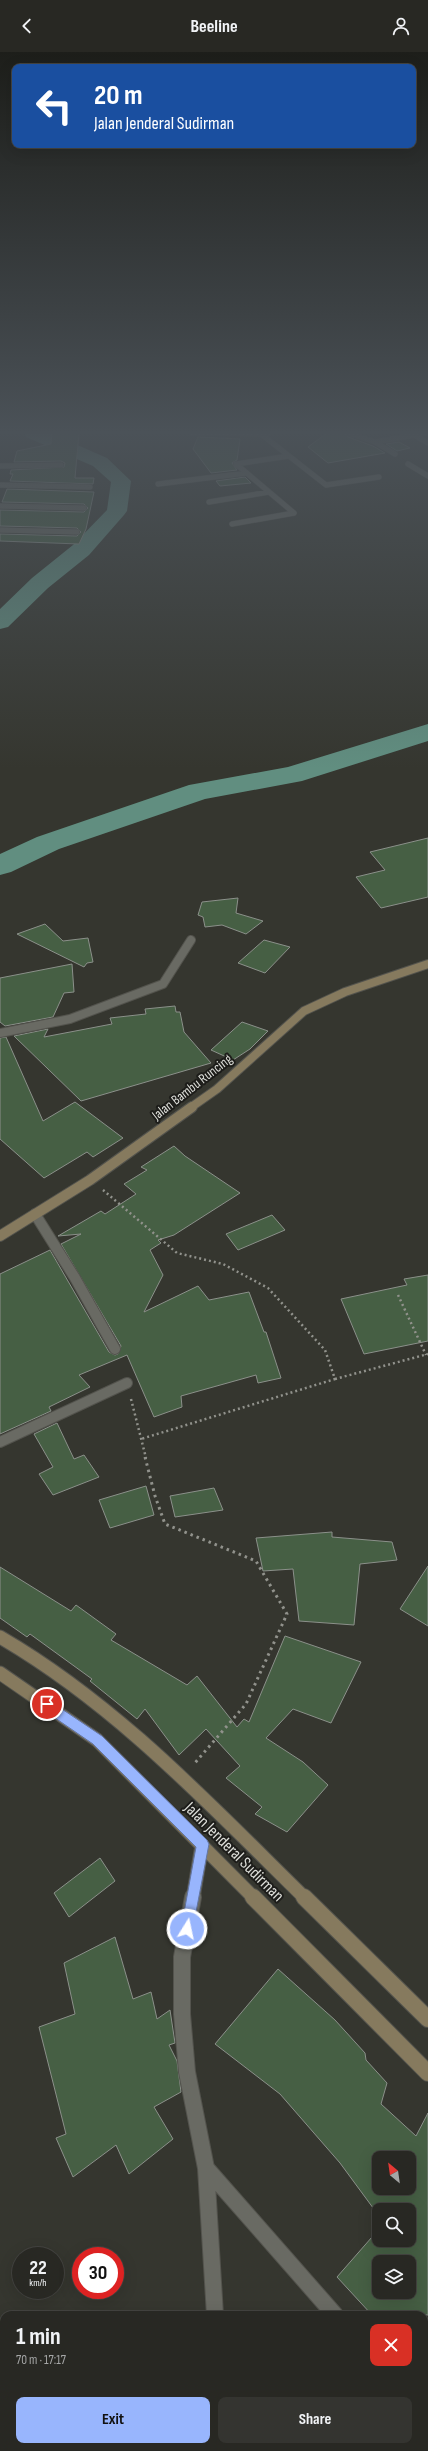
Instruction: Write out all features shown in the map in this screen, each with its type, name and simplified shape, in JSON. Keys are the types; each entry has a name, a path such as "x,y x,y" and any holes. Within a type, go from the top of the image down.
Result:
{"main road":[{"name":"Jalan Bambu Runcing","path":"0,1236 90,1180 217,1089 304,1011 344,992 428,964"},
{"name":"Jalan Jenderal Sudirman","path":"0,1637 27,1652 90,1696 152,1747 428,2019"},
{"name":"Jalan Jenderal Sudirman","path":"0,1673 97,1740 428,2073"}],"street":[{"path":"0,1033 70,1019 163,984 191,940"},
{"path":"35,1214 75,1278 115,1349"},
{"path":"0,1442 126,1383"},
{"path":"202,1844 182,1957 182,2014 186,2072 206,2168 215,2311"},
{"path":"206,2168 331,2311"}],"path":[{"path":"90,1180 177,1253 223,1264 268,1288 325,1350 335,1379"},
{"path":"141,1439 335,1379 427,1354 398,1296"},
{"path":"126,1383 165,1524 256,1561 287,1614 246,1704 182,1777"}],"building":[{"path":"428,838 428,897 381,908 356,877 385,870 370,852"},
{"path":"238,898 236,913 263,921 246,934 222,925 205,927 203,917 198,915 202,902"},
{"path":"45,924 63,941 88,938 93,962 87,963 84,967 17,934"},
{"path":"264,940 290,947 265,973 238,963"},
{"path":"72,964 74,992 64,993 53,1017 5,1026 0,1022 0,978"},
{"path":"175,1006 176,1012 180,1012 184,1032 211,1063 81,1101 14,1036 48,1029 44,1037 112,1024 110,1018 146,1014 145,1009"},
{"path":"242,1022 268,1031 250,1049 233,1060 211,1050"},
{"path":"6,1037 43,1121 75,1102 123,1138 93,1157 87,1152 44,1178 0,1139 0,1038"},
{"path":"174,1146 185,1156 240,1193 174,1235 158,1240 161,1243 150,1250 163,1275 144,1312 198,1286 209,1300 249,1292 264,1332 266,1332 281,1378 258,1383 256,1375 181,1396 182,1407 154,1417 127,1355 79,1375 90,1387 49,1407 51,1411 0,1434 0,1274 50,1250 109,1352 115,1355 118,1354 121,1346 61,1244 81,1234 58,1236 101,1211 105,1214 136,1194 124,1184 147,1170 141,1167"},
{"path":"272,1215 285,1230 238,1250 226,1234"},
{"path":"428,1275 428,1341 364,1354 341,1299 407,1285 404,1279"},
{"path":"57,1423 74,1459 84,1455 99,1477 53,1495 39,1474 53,1467 34,1434"},
{"path":"146,1486 154,1515 110,1528 99,1500"},
{"path":"214,1488 223,1510 175,1517 170,1496"},
{"path":"332,1532 332,1537 392,1542 397,1560 360,1564 354,1625 299,1621 293,1569 263,1571 256,1538"},
{"path":"428,1566 428,1626 400,1609"},
{"path":"0,1567 71,1611 76,1605 116,1634 111,1640 187,1685 197,1676 237,1727 244,1719 249,1722 285,1636 361,1662 331,1723 293,1709 266,1738 303,1762 328,1785 287,1832 255,1814 262,1807 226,1778 240,1766 206,1729 179,1755 145,1709 137,1719 90,1681 92,1679 30,1634 27,1637 0,1618"},
{"path":"100,1858 115,1881 69,1917 54,1893"},
{"path":"115,1937 133,1999 151,1992 157,2019 170,2010 175,2043 169,2045 177,2061 181,2092 154,2107 173,2139 129,2174 116,2145 73,2177 56,2138 66,2134 39,2027 75,2014 64,1963"},
{"path":"278,1969 335,2020 365,2053 366,2060 387,2083 381,2104 416,2136 428,2113 428,2311 368,2311 337,2277 372,2237 372,2247 416,2247 416,2203 372,2203 372,2206 340,2163 280,2094 215,2044"}],"waterway":[{"path":"0,622 40,583 86,545"},
{"path":"0,866 48,843 199,791 292,775 428,732"}],"route":[{"path":"47,1704 97,1740 202,1844 187,1929"}]}
